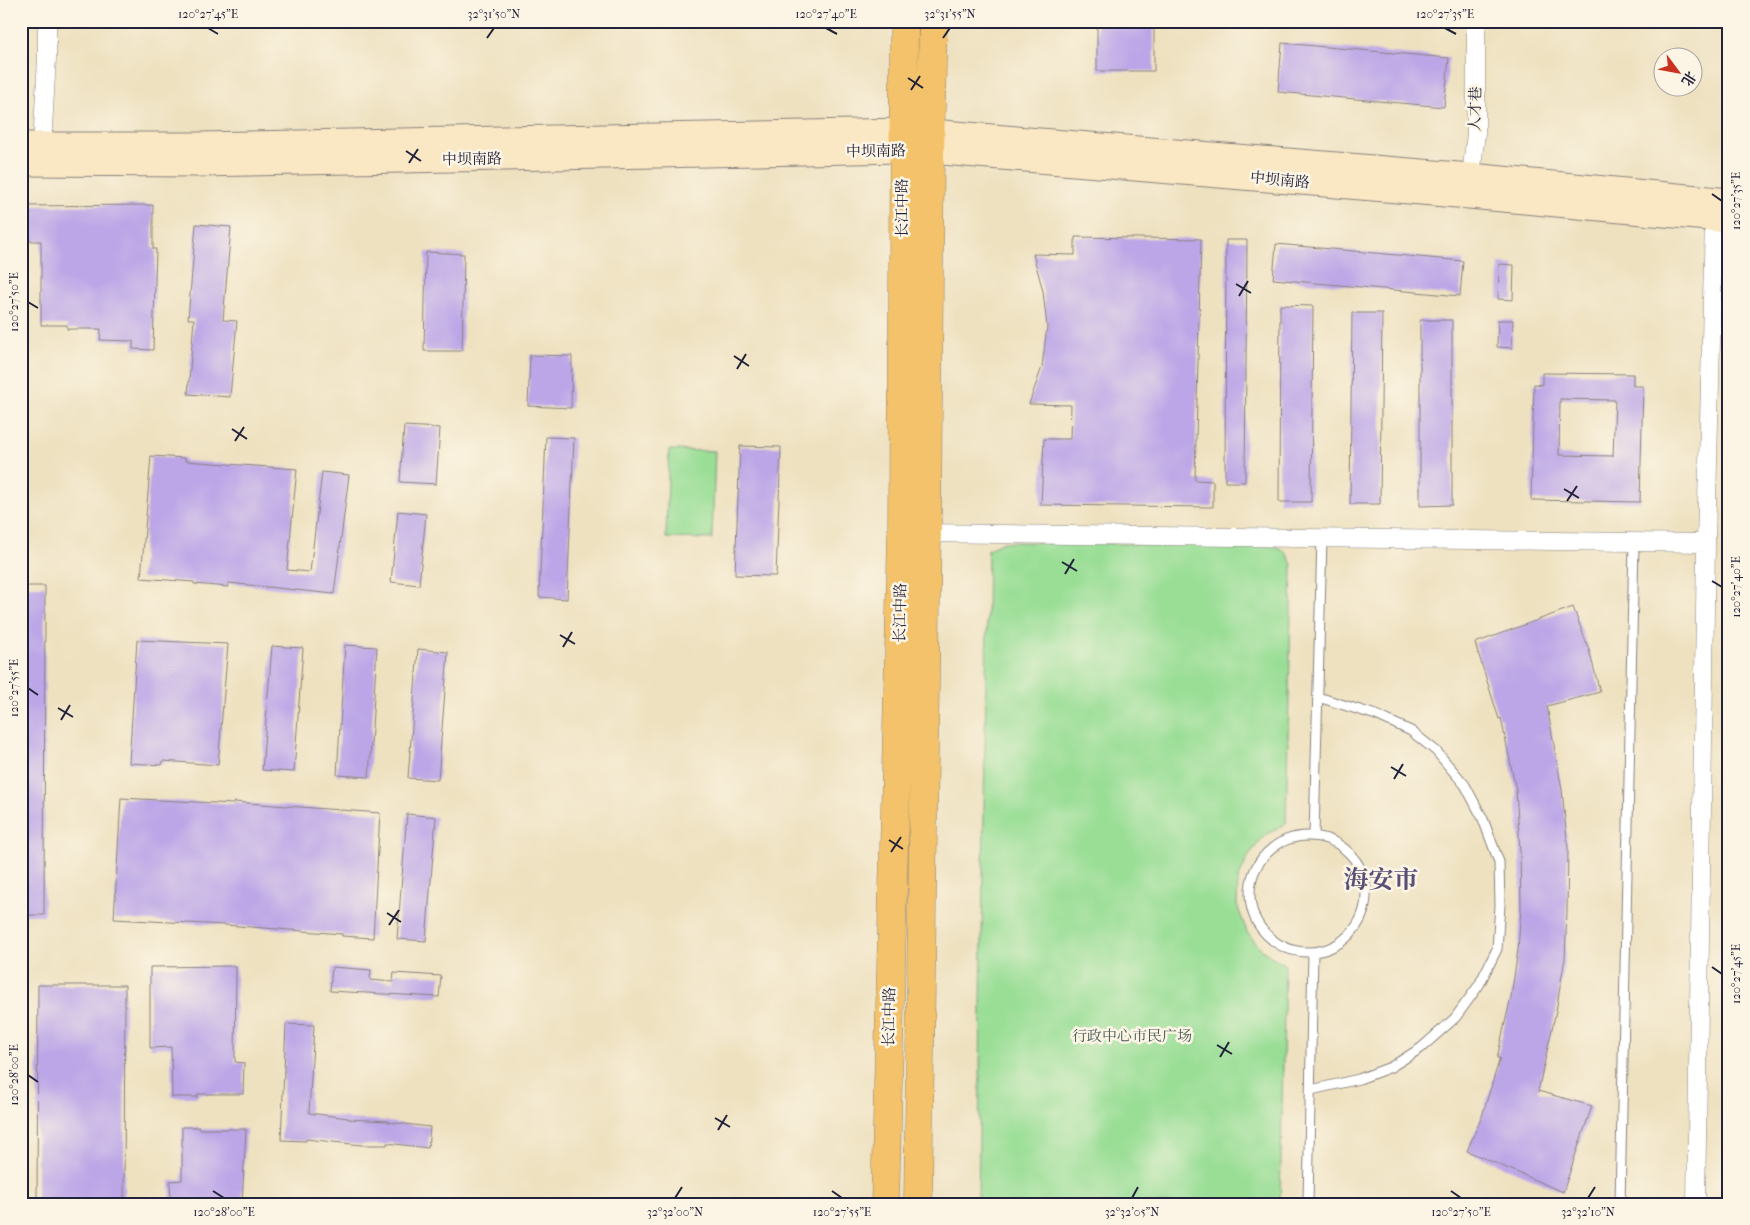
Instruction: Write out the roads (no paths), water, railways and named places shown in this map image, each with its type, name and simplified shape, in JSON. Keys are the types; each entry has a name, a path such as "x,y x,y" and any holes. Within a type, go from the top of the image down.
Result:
{"main road":[{"name":"长江中路","path":"904,21 902,140 914,533 918,1204"},
{"name":"长江中路","path":"885,1204 934,21"},
{"name":"中坝南路","path":"21,163 209,164 902,140"},
{"name":"中坝南路","path":"31,145 930,141 1471,176 1724,214"},
{"name":"中坝南路","path":"930,141 1469,196 1724,214"}],"street":[{"path":"31,145 47,58 47,21"},
{"name":"人才巷","path":"1469,196 1476,134 1476,21"},
{"path":"1696,1204 1706,543 1724,214"},
{"path":"914,533 1706,543"}],"lane":[{"path":"1314,835 1322,538"},
{"path":"1620,1204 1634,542"},
{"path":"1310,1090 1360,1079 1391,1067 1422,1048 1455,1018 1479,985 1497,949 1500,905 1499,862 1484,819 1465,785 1436,751 1411,731 1376,715 1318,697"},
{"path":"1314,835 1337,842 1355,858 1365,880 1366,904 1359,922 1347,937 1331,947 1313,952 1289,949 1268,937 1254,917 1250,893 1255,870 1269,850 1290,838 1314,835"},
{"path":"1308,1204 1313,952"}],"district":[{"name":"海安市","path":"1381,879"}],"park label":[{"name":"行政中心市民广场","path":"1132,1036"}]}
